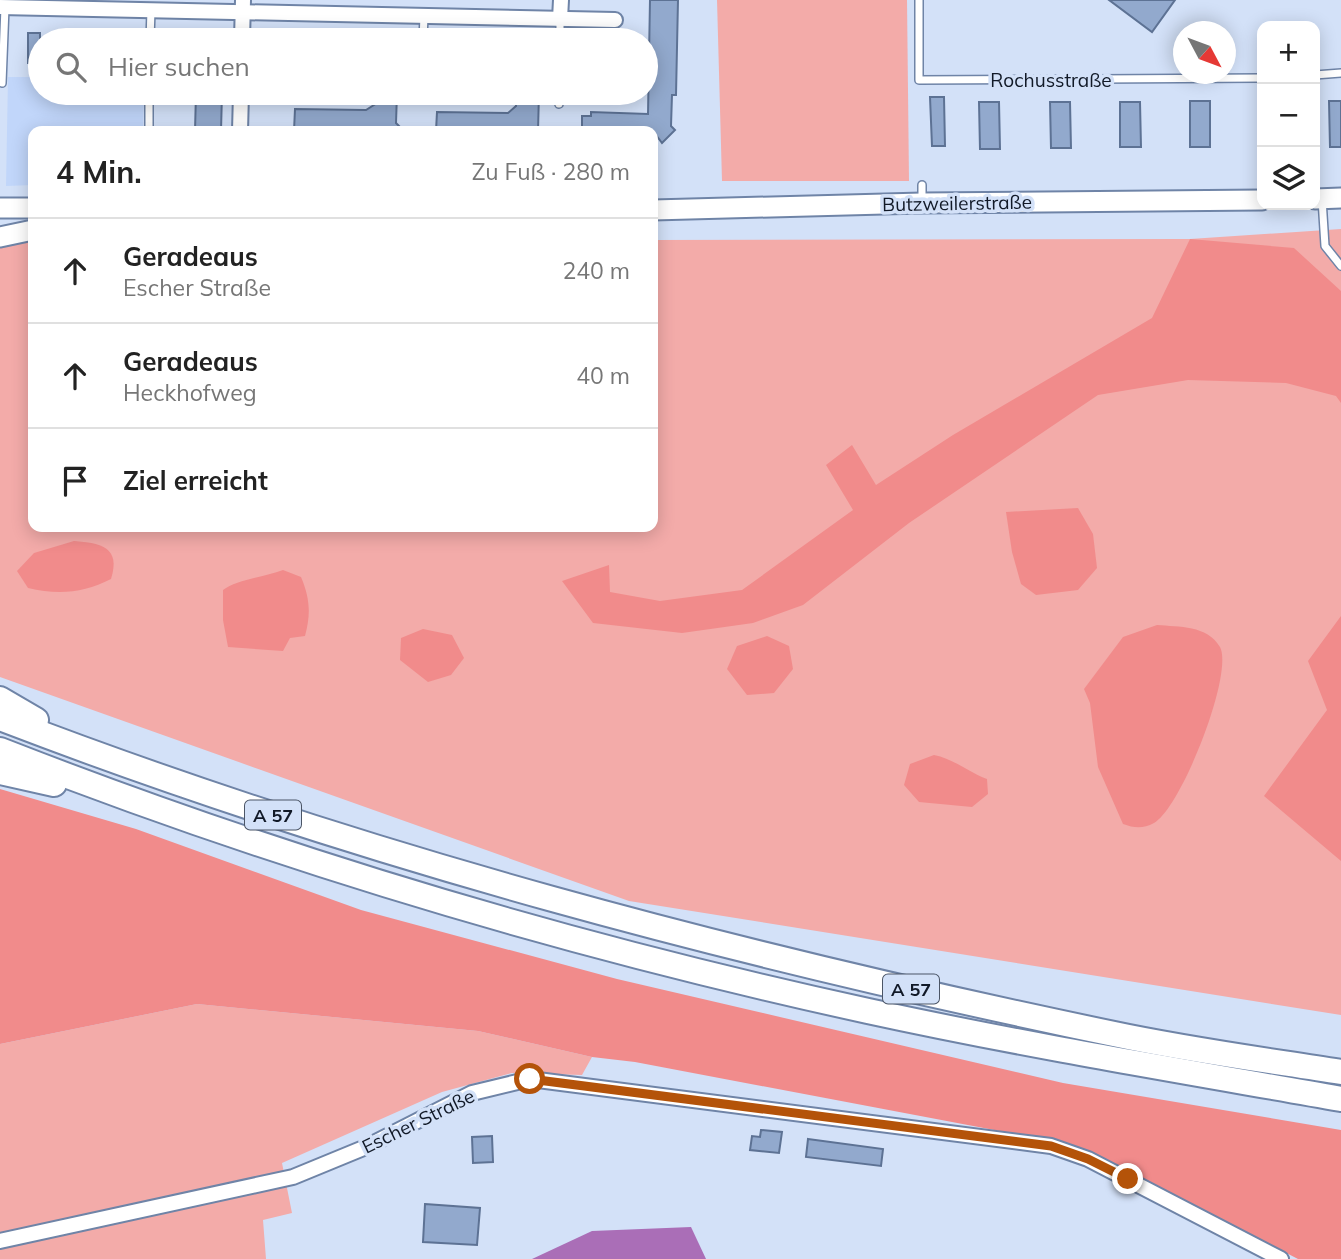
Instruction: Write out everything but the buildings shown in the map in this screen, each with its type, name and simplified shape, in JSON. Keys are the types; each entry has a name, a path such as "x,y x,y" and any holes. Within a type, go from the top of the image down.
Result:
{"highway":[{"path":"0,699 35,719 61,742"},
{"name":"A 57","path":"0,719 390,853 559,904 702,942 1117,1035 1341,1072"},
{"name":"A 57","path":"0,750 130,801 394,885 714,973 867,1011 1124,1061 1341,1099"},
{"path":"0,772 130,801"}],"main road":[{"name":"Butzweilerstraße","path":"658,210 922,194 1257,200"},
{"path":"0,208 28,208"},
{"path":"0,237 28,231"}],"street":[{"path":"420,0 422,16"},
{"path":"560,19 561,0"},
{"path":"2,7 67,4 150,10 242,6 422,16 615,20"},
{"path":"242,6 242,28"},
{"path":"240,126 241,105"},
{"name":"Escher Straße","path":"0,1241 293,1177 366,1147 472,1093 530,1079 1051,1146 1088,1159 1281,1259"}],"lane":[{"name":"Rochusstraße","path":"919,0 919,80 1257,78"},
{"path":"2,7 2,83"},
{"path":"150,10 150,28"},
{"path":"422,16 422,28"},
{"path":"560,19 560,28"},
{"path":"1320,75 1341,73"},
{"path":"149,105 149,126"},
{"path":"1326,199 1325,246 1341,266"}],"shaded area":[{"path":"717,0 907,0 909,181 722,181"},
{"path":"8,77 28,77 28,105 144,105 143,126 28,126 28,185 6,186"},
{"path":"1341,229 1341,1015 629,901 0,677 0,245 28,242 28,532 658,532 658,240 1190,239"},
{"path":"1190,239 1294,248 1341,291 1341,403 1336,396 1286,383 1188,380 1098,395 909,523 803,605 753,623 682,633 593,623 562,581 609,565 610,592 660,601 742,590 853,510 826,465 852,445 876,485 953,435 1152,318"},
{"path":"1078,508 1093,534 1097,568 1078,590 1036,595 1021,584 1012,552 1006,512"},
{"path":"74,541 100,545 111,553 111,579 71,591 50,592 28,588 17,571 34,553"},
{"path":"283,570 301,577 304,585 309,606 305,636 290,638 283,651 228,647 223,620 223,590 243,581"},
{"path":"1341,616 1341,861 1264,796 1327,710 1308,661"},
{"path":"1157,625 1192,628 1208,635 1220,647 1222,662 1212,711 1178,793 1154,823 1135,827 1123,824 1098,767 1090,703 1084,689 1123,637"},
{"path":"423,629 452,635 464,658 451,675 428,682 400,660 401,638"},
{"path":"767,636 789,646 793,669 774,693 747,695 727,669 737,646"},
{"path":"934,755 948,759 987,779 988,794 972,807 919,802 904,785 910,764"},
{"path":"0,789 136,829 361,910 617,979 1063,1083 1341,1130 1341,1259 1298,1259 1092,1153 1053,1141 635,1062 592,1057 478,1031 197,1004 0,1044"},
{"path":"197,1004 478,1031 592,1057 582,1075 512,1073 442,1092 282,1163 292,1213 263,1220 266,1259 0,1259 0,1044"},
{"path":"691,1227 706,1259 532,1259 592,1231"}],"route":[{"path":"530,1079 990,1136 1051,1146 1088,1159 1128,1179"}]}
